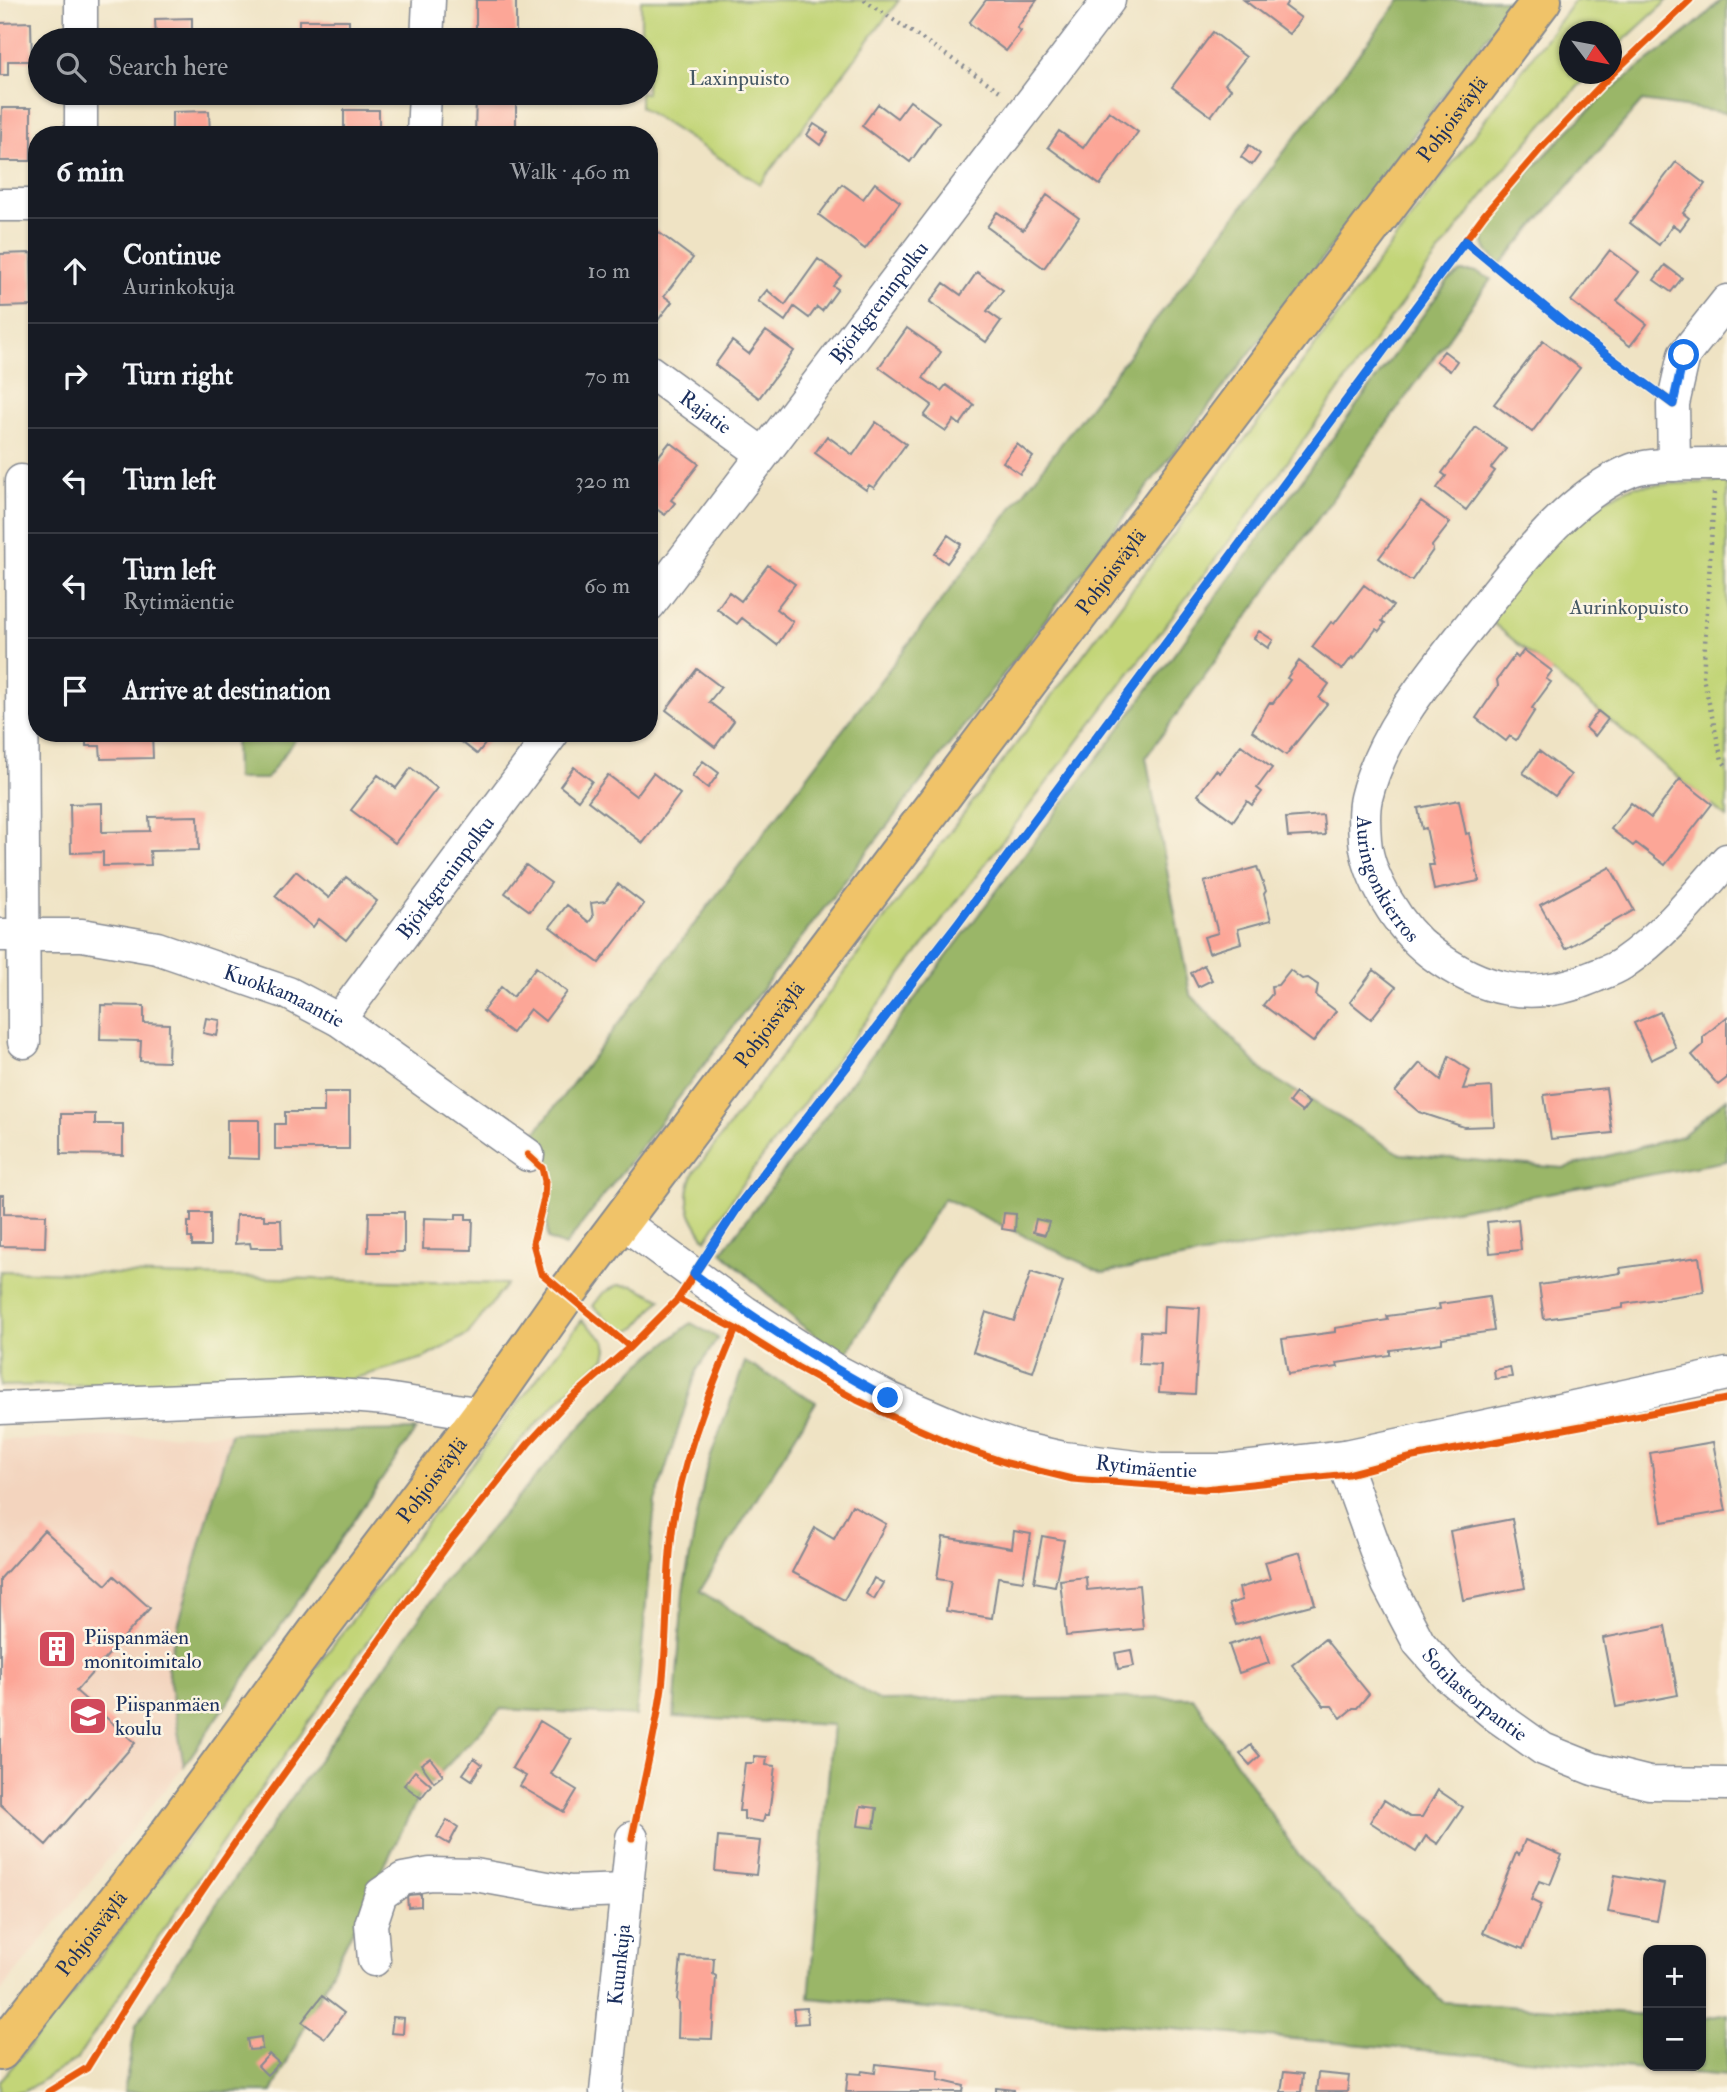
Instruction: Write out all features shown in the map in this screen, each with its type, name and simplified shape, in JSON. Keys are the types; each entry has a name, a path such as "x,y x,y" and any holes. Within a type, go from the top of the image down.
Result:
{"main road":[{"name":"Pohjoisväylä","path":"0,2051 162,1843 482,1414 566,1294 1542,0"}],"street":[{"path":"81,0 81,28"},
{"path":"428,28 429,0"},
{"name":"Björkgreninpolku","path":"658,593 1109,0"},
{"path":"81,105 81,126"},
{"path":"423,126 424,105"},
{"path":"0,205 28,205"},
{"path":"1674,465 1673,404 1684,355 1727,301"},
{"name":"Rajatie","path":"658,378 763,454"},
{"name":"Auringonkierros","path":"1721,464 1633,469 1592,492 1536,543 1452,648 1404,714 1380,760 1365,800 1365,843 1378,884 1395,915 1417,942 1474,979 1510,990 1544,992 1576,985 1620,965 1664,929 1727,860"},
{"path":"21,481 12,935 24,1042"},
{"name":"Björkgreninpolku","path":"339,1020 546,742"},
{"name":"Kuokkamaantie","path":"12,935 82,934 157,948 288,993 339,1020 528,1155"},
{"name":"Rytimäentie","path":"621,1221 745,1312 833,1369 888,1398 962,1429 1020,1448 1064,1458 1160,1470 1226,1470 1346,1456 1727,1374"},
{"path":"0,1408 325,1394 386,1399 482,1414"},
{"name":"Sotilastorpantie","path":"1346,1456 1348,1474 1388,1584 1419,1643 1448,1676 1495,1716 1543,1749 1593,1769 1649,1783 1727,1784"},
{"name":"Kuunkuja","path":"606,2092 632,1838"},
{"path":"374,1960 371,1924 381,1894 403,1879 430,1874 475,1875 570,1892 626,1890"}],"path":[{"path":"864,0 1027,109"},
{"path":"1721,464 1703,677 1727,767"}],"shaded area":[{"name":"Piispanmäen koulu","path":"231,1433 167,1666 184,1766 0,1992 0,1440"}],"green space":[{"name":"Laxinpuisto","path":"641,0 899,0 760,184 640,107 658,105 658,28 641,28"},
{"path":"1400,0 1514,0 1322,259 565,1246 548,1239 547,1223 554,1172 546,1156 528,1142"},
{"path":"1575,0 1668,0 1622,42 1622,21 1559,21"},
{"path":"1721,0 1727,0 1727,113 1642,101 1501,264 1495,259 1487,250 1484,238 1501,206 1520,184 1604,96"},
{"path":"1559,21 1559,84 1581,84 1543,124 1456,230 1254,508 740,1187 706,1240 689,1209 688,1193 693,1174"},
{"path":"1461,272 1477,272 1491,279 1146,757 1190,994 1265,1073 1401,1154 1563,1168 1682,1136 1727,1098 1727,1161 1103,1273 944,1198 845,1356 800,1324 722,1252 1100,755 1448,281"},
{"name":"Aurinkopuisto","path":"1727,481 1727,818 1487,618 1545,548 1598,503 1634,486"},
{"path":"235,742 293,742 266,779 236,779"},
{"path":"0,1271 507,1284 468,1334 424,1358 345,1381 0,1386"},
{"path":"618,1285 634,1286 661,1299 636,1328 624,1332 593,1306 603,1293"},
{"path":"582,1320 605,1341 605,1358 578,1381 515,1447 350,1665 222,1843 77,2059 23,2092 0,2092 0,2081 74,1992 330,1649"},
{"path":"691,1323 718,1338 697,1370 655,1502 636,1716 501,1709 420,1794 272,2092 124,2092 136,2025 203,1923 446,1580 570,1438 640,1364"},
{"path":"745,1362 816,1402 700,1591 880,1701 1193,1697 1299,1856 1443,2002 1643,2015 1643,2069 809,1998 833,1725 674,1717 683,1592 706,1470"},
{"path":"416,1430 184,1766 167,1666 231,1433"},
{"path":"1727,2014 1727,2076 1668,2071 1706,2071 1706,2018"}],"building":[{"path":"476,0 516,0 516,28 476,28"},
{"path":"986,0 1037,0 1017,28 1021,31 1006,51 969,23"},
{"path":"1244,0 1289,0 1285,6 1301,18 1289,34"},
{"path":"192,18 192,28 155,28 155,19"},
{"path":"299,20 349,20 349,28 299,28"},
{"path":"31,22 31,28 28,28 28,61 8,61 8,75 0,75 0,23"},
{"path":"1213,32 1246,57 1225,84 1231,89 1211,116 1172,87"},
{"path":"910,101 939,122 910,162 862,126 878,104 897,118"},
{"path":"476,105 516,105 516,126 475,126"},
{"path":"2,108 31,108 28,161 0,161"},
{"path":"344,110 379,110 379,126 344,126"},
{"path":"209,111 210,126 172,126 172,112"},
{"path":"1109,111 1138,132 1100,185 1048,147 1059,131 1083,148"},
{"path":"814,124 828,133 820,145 807,135"},
{"path":"1249,145 1260,154 1252,165 1241,157"},
{"path":"1676,162 1705,184 1683,213 1689,218 1680,230 1673,225 1659,245 1630,223"},
{"path":"875,183 900,202 865,249 819,215 842,184 863,199"},
{"path":"1047,195 1079,218 1044,268 987,227 997,212 1023,230"},
{"path":"658,232 693,258 664,296 672,302 658,320"},
{"path":"1610,250 1639,272 1617,301 1647,324 1630,346 1571,301"},
{"path":"28,253 28,306 0,307 0,254"},
{"path":"818,259 841,276 833,286 838,289 822,311 817,307 809,318 794,307 785,321 758,301 767,290 785,305"},
{"path":"1665,265 1682,278 1671,292 1654,280"},
{"path":"977,272 1003,290 987,311 1001,321 986,342 930,302 944,283 961,295"},
{"path":"907,328 941,352 923,378 941,391 946,385 974,405 960,425 954,420 946,431 924,416 932,405 879,367"},
{"path":"766,331 794,351 759,398 715,365 732,341 749,354"},
{"path":"1543,341 1580,368 1532,432 1494,404"},
{"path":"1444,351 1457,361 1450,371 1436,361"},
{"path":"876,422 906,444 874,488 869,485 866,490 815,453 827,436 853,455"},
{"path":"1476,427 1506,449 1491,468 1495,471 1466,510 1437,488 1446,476 1442,473"},
{"path":"670,442 699,464 671,500 675,503 665,515 658,510 658,457"},
{"path":"1017,444 1033,457 1020,474 1003,462"},
{"path":"1421,502 1450,523 1432,546 1433,550 1412,580 1409,580 1379,558"},
{"path":"948,535 961,544 947,563 935,554"},
{"path":"768,565 795,584 776,609 793,622 777,645 742,618 737,624 717,609 729,592 741,601"},
{"path":"1364,585 1393,606 1382,621 1385,623 1379,631 1376,629 1354,659 1352,657 1342,670 1312,647"},
{"path":"1259,631 1273,640 1268,648 1254,638"},
{"path":"1524,650 1552,671 1546,679 1551,682 1532,708 1535,710 1516,740 1510,736 1506,741 1476,718 1498,686 1497,680 1515,655 1518,658"},
{"path":"1299,661 1329,684 1319,698 1327,704 1286,755 1252,731 1269,703 1273,703 1290,680 1287,678"},
{"path":"697,669 721,687 709,702 734,721 715,747 666,710"},
{"path":"1598,711 1608,719 1595,736 1586,728"},
{"path":"86,742 152,742 153,758 101,759 100,746 86,746"},
{"path":"462,742 487,742 477,754"},
{"path":"1241,745 1272,768 1257,788 1262,792 1252,805 1247,801 1233,821 1198,795 1216,770 1220,773"},
{"path":"1539,751 1571,775 1555,796 1523,773"},
{"path":"703,761 719,773 708,788 692,776"},
{"path":"574,767 592,781 578,800 560,786"},
{"path":"411,768 437,788 395,843 351,810 378,775 396,788"},
{"path":"653,773 680,794 643,843 588,801 608,775 636,796"},
{"path":"1680,779 1712,804 1665,865 1636,843 1633,846 1611,829 1631,803 1651,818"},
{"path":"1459,800 1479,881 1434,890 1429,865 1434,865 1426,828 1422,829 1418,808"},
{"path":"102,803 102,832 150,831 149,817 198,816 199,850 150,851 151,865 103,866 103,852 71,853 70,804"},
{"path":"1323,815 1325,835 1288,837 1286,818"},
{"path":"526,865 551,883 530,911 505,893"},
{"path":"1257,867 1266,891 1264,894 1271,920 1238,929 1241,943 1209,953 1204,937 1218,933 1204,882"},
{"path":"1610,867 1634,910 1565,949 1540,905"},
{"path":"296,871 329,898 346,877 377,901 346,940 319,919 313,927 275,896"},
{"path":"618,884 644,904 599,963 550,927 567,905 589,922 593,917 591,903 605,901"},
{"path":"1204,965 1212,980 1198,987 1191,973"},
{"path":"536,967 567,992 545,1021 530,1009 512,1033 483,1011 501,987 513,997"},
{"path":"1290,970 1302,979 1308,978 1318,985 1316,996 1336,1011 1313,1042 1263,1005 1272,994 1271,986 1278,985"},
{"path":"1374,970 1396,987 1371,1019 1350,1002"},
{"path":"101,1005 144,1006 144,1023 169,1024 168,1062 140,1061 141,1041 100,1040"},
{"path":"1660,1012 1676,1048 1651,1060 1634,1023"},
{"path":"1727,1017 1727,1078 1718,1085 1692,1055 1703,1045 1703,1037"},
{"path":"206,1018 220,1020 217,1036 203,1033"},
{"path":"1449,1056 1470,1070 1463,1089 1492,1087 1494,1126 1464,1127 1419,1112 1395,1092 1420,1063 1441,1080"},
{"path":"1606,1088 1612,1133 1551,1139 1544,1095"},
{"path":"324,1092 349,1092 349,1149 275,1149 275,1124 285,1124 285,1112 324,1112"},
{"path":"1296,1093 1309,1103 1302,1112 1289,1102"},
{"path":"61,1114 95,1114 95,1124 123,1124 123,1155 61,1154"},
{"path":"227,1120 259,1120 259,1159 227,1158"},
{"path":"0,1195 4,1195 4,1214 46,1215 45,1247 0,1246"},
{"path":"369,1212 404,1212 404,1252 368,1252"},
{"path":"191,1213 210,1213 210,1246 192,1246 192,1238 188,1238"},
{"path":"1004,1213 1016,1214 1015,1231 1002,1229"},
{"path":"456,1214 466,1214 466,1219 473,1219 472,1250 423,1249 424,1218 456,1219"},
{"path":"236,1215 264,1215 264,1220 281,1220 282,1248 251,1248 250,1243 235,1244"},
{"path":"1036,1219 1049,1222 1045,1235 1033,1232"},
{"path":"1518,1219 1521,1250 1490,1253 1487,1222"},
{"path":"1699,1257 1704,1292 1623,1304 1623,1308 1544,1319 1539,1285 1621,1273 1620,1268"},
{"path":"1031,1272 1063,1282 1033,1372 973,1352 986,1312 1014,1321"},
{"path":"1489,1297 1494,1331 1442,1338 1442,1343 1390,1350 1390,1355 1337,1363 1338,1367 1288,1374 1282,1339 1335,1332 1335,1328 1388,1320 1387,1316 1440,1309 1439,1304"},
{"path":"1164,1306 1200,1308 1195,1394 1159,1392 1161,1365 1139,1364 1141,1331 1163,1332"},
{"path":"1510,1367 1512,1377 1495,1379 1494,1370"},
{"path":"1713,1442 1726,1511 1662,1522 1650,1453"},
{"path":"852,1505 886,1524 844,1600 792,1572 815,1528 834,1539"},
{"path":"1512,1519 1525,1588 1463,1600 1450,1531"},
{"name":"Piispanmäen monitoimitalo","path":"44,1530 106,1585 114,1576 150,1608 76,1691 135,1743 46,1845 0,1804 0,1579"},
{"path":"1014,1531 1031,1534 1023,1581 998,1577 992,1618 946,1611 951,1581 937,1579 943,1537 1012,1548"},
{"path":"1042,1536 1064,1540 1055,1586 1034,1582"},
{"path":"1300,1552 1315,1604 1236,1625 1229,1604 1242,1600 1239,1588 1270,1579 1265,1562"},
{"path":"1086,1577 1087,1590 1139,1585 1143,1629 1066,1636 1060,1580"},
{"path":"874,1578 883,1583 874,1599 866,1594"},
{"path":"1665,1626 1678,1695 1616,1707 1603,1638"},
{"path":"1260,1635 1269,1663 1239,1673 1229,1645"},
{"path":"1325,1639 1369,1694 1357,1708 1353,1708 1341,1718 1332,1706 1324,1706 1292,1665"},
{"path":"1131,1650 1134,1666 1118,1669 1115,1653"},
{"path":"540,1721 571,1740 551,1774 577,1790 564,1812 520,1786 526,1776 512,1768"},
{"path":"1251,1745 1260,1756 1250,1765 1240,1754"},
{"path":"754,1756 767,1757 766,1765 775,1766 769,1815 765,1815 763,1822 744,1819 744,1811 739,1811 745,1763 754,1763"},
{"path":"430,1758 443,1775 434,1782 421,1764"},
{"path":"474,1758 482,1764 472,1780 463,1774"},
{"path":"415,1771 431,1785 421,1798 404,1785"},
{"path":"1438,1790 1463,1807 1438,1844 1426,1836 1416,1852 1370,1822 1384,1800 1410,1817 1422,1817"},
{"path":"861,1806 877,1808 874,1828 858,1826"},
{"path":"447,1820 458,1827 449,1844 437,1837"},
{"path":"718,1837 760,1841 756,1875 715,1871"},
{"path":"1525,1840 1562,1855 1550,1885 1539,1881 1531,1900 1541,1905 1523,1949 1483,1933 1516,1853 1519,1855"},
{"path":"1615,1875 1664,1884 1657,1921 1608,1912"},
{"path":"421,1894 421,1906 408,1907 407,1895"},
{"path":"681,1957 714,1958 713,1974 716,1976 712,2039 678,2038 677,2000"},
{"path":"322,1996 344,2013 325,2038 302,2022"},
{"path":"807,2008 808,2023 795,2024 793,2009"},
{"path":"393,2017 404,2018 403,2034 391,2033"},
{"path":"261,2037 262,2049 249,2050 247,2039"},
{"path":"269,2054 279,2063 267,2075 258,2066"},
{"path":"876,2064 939,2071 938,2080 964,2086 963,2092 846,2092 848,2073 875,2073"},
{"path":"1284,2072 1303,2074 1301,2092 1281,2092"},
{"path":"1318,2073 1349,2076 1347,2092 1316,2092"},
{"path":"996,2088 1014,2090 1014,2092 996,2092"}],"cycle path":[{"path":"678,1299 740,1204 958,923 1484,215 1544,145 1606,80 1690,0"},
{"path":"1465,241 1565,324 1673,404"},
{"path":"528,1155 542,1168 545,1181 544,1198 533,1243 541,1273 630,1347"},
{"path":"48,2092 87,2068 146,1973 243,1831 452,1539 528,1444 564,1405 630,1347 678,1299 736,1329 857,1400 916,1428 1007,1463 1072,1479 1204,1489 1348,1474 1413,1457 1727,1399"},
{"path":"632,1838 662,1687 670,1551 676,1506 694,1438 736,1329"}],"place":[{"name":"Piispanmäen monitoimitalo","path":"57,1649"},
{"name":"Piispanmäen koulu","path":"88,1716"}],"route":[{"path":"888,1398 833,1369 745,1312 694,1274 740,1204 958,923 1292,470 1465,241 1565,324 1673,404 1684,355"}]}
